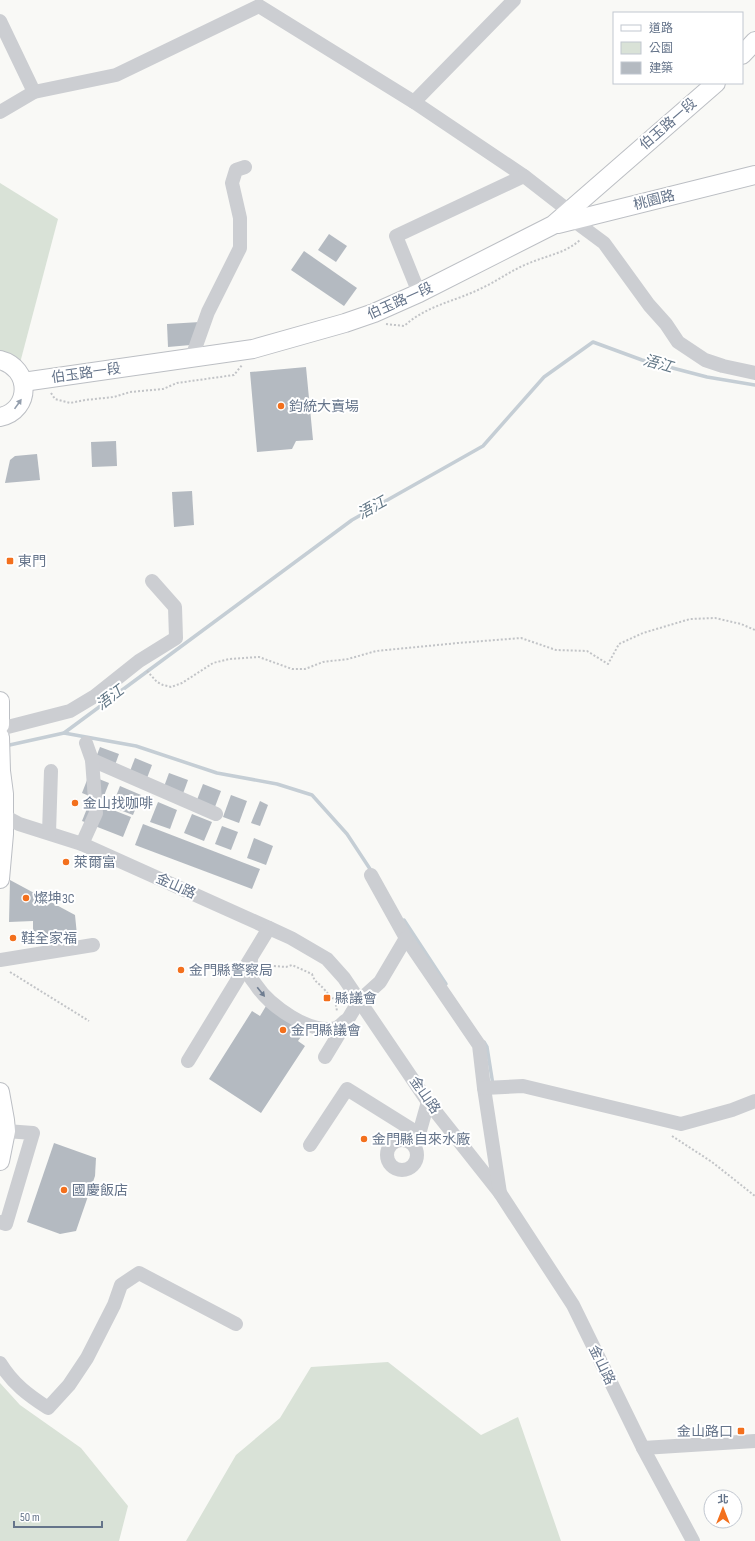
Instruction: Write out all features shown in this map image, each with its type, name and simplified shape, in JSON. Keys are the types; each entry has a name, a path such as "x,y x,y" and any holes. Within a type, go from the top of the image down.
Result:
{"main road":[{"path":"743,54 755,42"},
{"name":"伯玉路一段","path":"571,215 715,84"},
{"name":"桃園路","path":"553,225 571,215 755,175"},
{"name":"伯玉路一段","path":"23,382 243,351 345,323 374,313 419,293 553,225"},
{"path":"0,360 7,362 20,374 24,391 18,407 11,413 0,417"},
{"path":"0,701 0,725"},
{"path":"0,737 1,771 4,794 0,879"},
{"path":"0,1097 6,1131 0,1161"}],"street":[{"path":"414,102 514,0"},
{"path":"0,112 34,92 116,75 262,3 524,176 604,243 678,342 705,360 723,366 755,373"},
{"path":"0,21 34,92"},
{"path":"192,357 208,312 240,248 240,218 232,183 236,170 245,167"},
{"path":"419,293 396,236 524,176"},
{"path":"0,729 70,711 95,696 139,661 176,638 175,607 152,581"},
{"path":"82,844 96,813 92,760 86,743"},
{"path":"92,760 216,814"},
{"path":"49,833 50,771"},
{"name":"金山路","path":"4,816 19,824 82,844 291,938 327,960 344,978 428,1102 500,1193 573,1305 643,1448 693,1541"},
{"path":"371,874 406,938 479,1045 500,1193"},
{"path":"188,1061 251,960 269,928"},
{"path":"324,1057 359,1001 380,982 406,938"},
{"path":"3,965 93,945"},
{"path":"251,960 249,975 260,992 274,1006 312,1027 337,1028 347,1020"},
{"path":"484,1088 523,1086 681,1124 732,1110 755,1101"},
{"path":"310,1145 347,1089 416,1139 428,1102"},
{"path":"0,1222 6,1224 34,1134 6,1131"},
{"path":"0,1363 13,1382 48,1408 69,1385 87,1358 114,1304 121,1285 139,1273 236,1324"},
{"path":"643,1448 755,1441"}],"path":[{"path":"374,313 382,324 404,326 422,312 484,287 515,269 544,259 575,245 584,237 571,215"},
{"path":"44,379 55,399 70,403 114,397 130,392 163,389 177,383 234,375 241,366 243,351"},
{"path":"152,677 157,682 171,687 182,683 213,662 229,659 259,657 292,669 305,669 323,662 348,659 376,651 521,638 537,645 556,650 587,651 608,664 619,644 643,633 690,620 715,618 741,624 755,630"},
{"path":"251,960 274,967 279,965 286,967 292,965 312,974 314,981 324,989 326,994 335,1000 339,1016 347,1020"},
{"path":"3,965 89,1021"},
{"path":"667,1132 712,1162 755,1196"}],"green space":[{"path":"0,183 58,219 20,363 0,353"},
{"path":"388,1362 481,1435 518,1417 561,1541 186,1541 236,1455 280,1418 311,1367"},
{"path":"0,1383 20,1405 81,1448 128,1506 119,1541 0,1541"}],"building":[{"path":"329,234 347,246 336,262 318,250"},
{"path":"304,251 357,288 344,306 291,270"},
{"path":"200,322 202,344 168,347 167,324"},
{"name":"鈞統大賣場","path":"306,367 313,440 296,441 292,449 257,452 250,372"},
{"path":"116,441 117,466 92,467 91,442"},
{"path":"37,454 40,480 5,483 10,460 15,456"},
{"path":"192,491 194,525 174,527 172,492"},
{"path":"100,747 119,754 112,773 93,765"},
{"path":"135,758 152,765 144,786 127,779"},
{"path":"169,773 188,780 181,799 162,792"},
{"path":"89,775 109,783 102,801 82,793"},
{"path":"203,784 221,791 213,812 195,805"},
{"path":"120,786 141,795 133,815 112,807"},
{"path":"231,795 247,801 239,823 223,817"},
{"path":"90,801 131,817 123,837 82,821"},
{"path":"260,801 268,805 260,826 251,823"},
{"path":"158,802 177,810 170,829 150,822"},
{"path":"192,814 212,822 204,841 184,833"},
{"path":"143,824 260,869 252,889 135,845"},
{"path":"222,826 238,832 231,850 215,844"},
{"path":"254,838 273,846 266,865 247,858"},
{"name":"燦坤3C","path":"10,880 75,915 77,935 33,944 33,921 9,922"},
{"name":"金門縣議會","path":"266,1006 305,1031 298,1041 305,1046 261,1113 209,1079 252,1011 260,1016"},
{"name":"國慶飯店","path":"54,1143 96,1158 95,1176 76,1231 60,1234 27,1222"}],"waterway":[{"name":"浯江","path":"5,746 64,733 352,520 483,446 544,377 593,342 642,360 707,377 755,385"},
{"path":"64,733 136,746 217,773 277,784 312,795 347,834 372,872"},
{"path":"404,920 446,984"},
{"path":"484,1042 487,1047 493,1085"}],"place":[{"name":"鈞統大賣場","path":"281,406"},
{"name":"東門","path":"10,561"},
{"name":"金山找咖啡","path":"75,803"},
{"name":"萊爾富","path":"66,862"},
{"name":"燦坤3C","path":"26,898"},
{"name":"鞋全家福","path":"13,938"},
{"name":"金門縣警察局","path":"181,970"},
{"name":"縣議會","path":"327,998"},
{"name":"金門縣議會","path":"283,1030"},
{"name":"金門縣自來水廠","path":"364,1139"},
{"name":"國慶飯店","path":"64,1190"},
{"name":"金山路口","path":"741,1431"}]}
